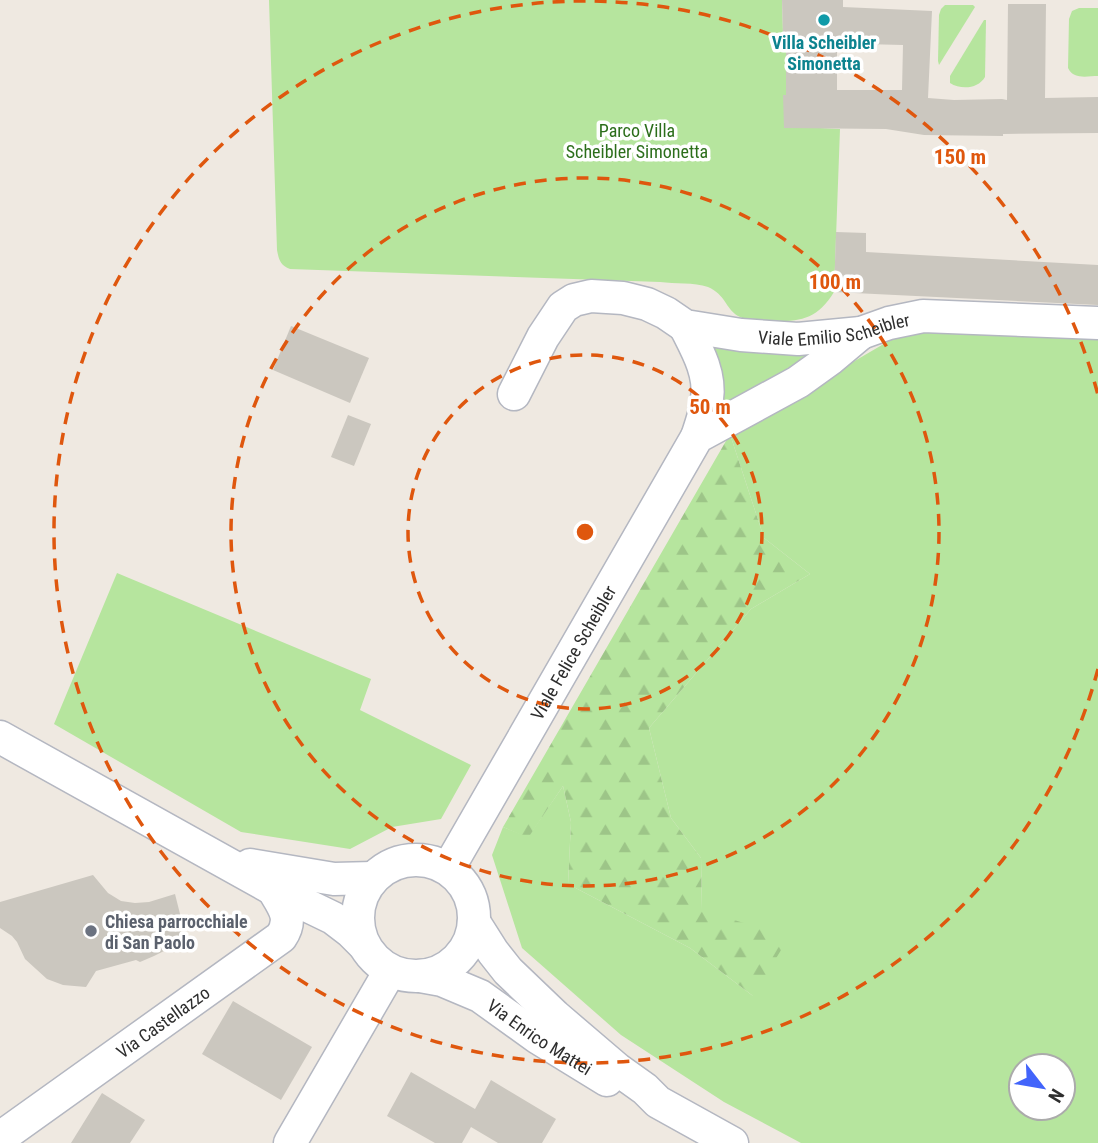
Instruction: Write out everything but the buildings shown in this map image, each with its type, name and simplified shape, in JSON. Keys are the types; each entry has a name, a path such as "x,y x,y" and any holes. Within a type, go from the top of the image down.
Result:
{"street":[{"name":"Viale Emilio Scheibler","path":"514,394 542,337 563,307 574,300 591,296 623,298 647,304 685,326 741,335 798,339 861,333 889,323 923,316 1098,323"},
{"name":"Viale Felice Scheibler","path":"448,869 697,437 708,398 699,352 685,326"},
{"path":"697,437 798,382 861,333"},
{"path":"0,737 273,889 333,918 350,931 374,959 405,974 445,969 463,953 471,938 474,922 474,907 469,892 460,879 436,863 409,860 383,868 363,893 358,911 358,925 364,945"},
{"path":"222,861 325,878 373,878"},
{"name":"Via Castellazzo","path":"0,1138 281,937 286,929 287,915 273,889"},
{"name":"Via Enrico Mattei","path":"474,922 508,971 555,1016 658,1102"},
{"path":"290,1143 405,974"},
{"name":"Via Enrico Mattei","path":"405,974 442,980 480,996 537,1037 609,1082 639,1097 658,1102 732,1143"}],"green space":[{"name":"Parco Villa Scheibler Simonetta","path":"269,0 782,0 783,33 786,33 786,95 783,95 820,128 840,129 834,292 812,315 795,320 764,321 738,316 714,290 697,284 290,269 284,266 277,250"},
{"path":"945,5 975,7 939,65 939,15"},
{"path":"1079,8 1098,8 1098,76 1077,76 1068,68 1069,19 1072,11"},
{"path":"984,20 985,77 974,86 964,87 950,83 950,76"},
{"path":"948,329 1098,338 1098,1143 801,1143 724,1102 621,1035 522,948 492,855 503,827 528,837 563,786 571,822 568,884 690,948 753,996 702,911 701,858 671,818 649,728 751,609 810,574 764,538 730,434 899,335"},
{"path":"695,332 838,344 715,420"},
{"path":"730,434 764,538 810,574 751,609 649,728 671,818 701,858 702,910 789,937 753,996 690,948 568,884 571,822 563,786 528,838 503,827"},
{"path":"117,573 371,679 360,710 471,765 441,819 392,827 350,849 241,832 54,724"}],"place":[{"name":"Villa Scheibler Simonetta","path":"824,20"},
{"name":"Chiesa parrocchiale di San Paolo","path":"91,931"}]}
